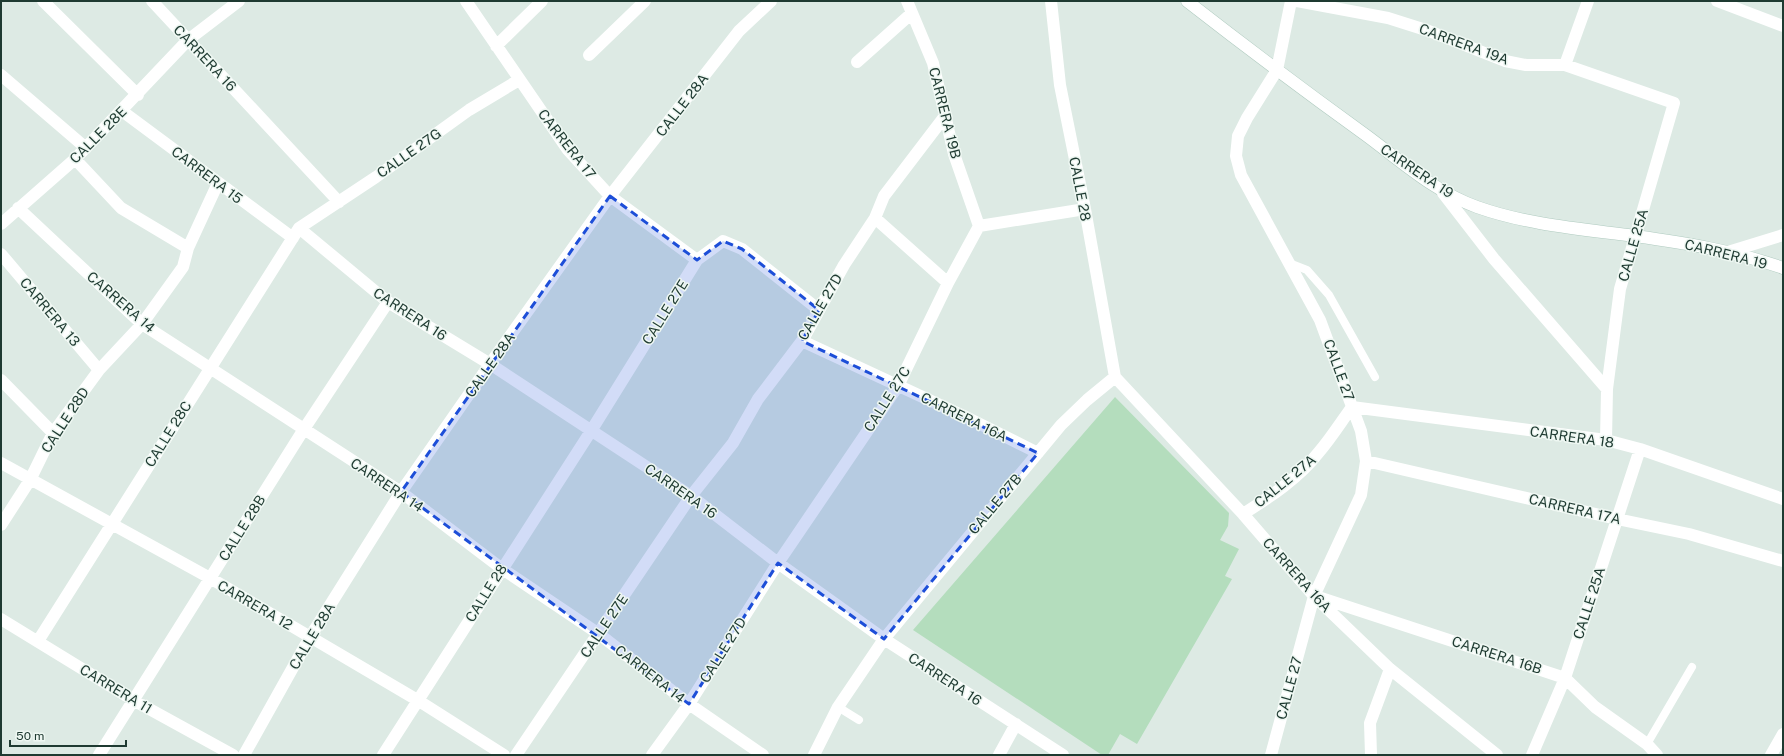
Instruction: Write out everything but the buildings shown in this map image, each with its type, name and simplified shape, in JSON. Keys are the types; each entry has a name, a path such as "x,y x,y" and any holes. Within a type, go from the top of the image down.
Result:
{"street":[{"path":"43,1 138,95"},
{"name":"CARRERA 16","path":"152,1 339,202"},
{"name":"CALLE 28E","path":"1,224 75,159 138,95 188,40 239,1"},
{"name":"CARRERA 17","path":"466,1 568,150 610,196 697,260"},
{"path":"496,46 542,1"},
{"path":"589,55 646,1"},
{"name":"CALLE 28A","path":"244,755 310,637 401,492 490,364 610,196 739,31 771,1"},
{"name":"CARRERA 19B","path":"907,1 933,63 954,154 979,226"},
{"name":"CALLE 28","path":"1051,1 1060,85 1085,209 1115,377"},
{"name":"CARRERA 19","path":"1187,1 1276,70 1443,193 1477,207 1518,218 1575,229 1635,236 1728,252 1783,268"},
{"name":"CALLE 27","path":"1271,755 1314,596 1361,495 1366,461 1361,431 1320,320 1241,176 1236,156 1238,136 1276,70 1291,1"},
{"name":"CARRERA 19A","path":"1297,1 1388,18 1429,31 1505,61 1526,65 1548,63 1565,65 1674,103"},
{"path":"1565,65 1588,1"},
{"path":"1717,1 1783,26"},
{"path":"857,62 912,13"},
{"path":"1,76 86,148"},
{"name":"CALLE 27G","path":"296,233 469,110 519,80"},
{"name":"CALLE 25A","path":"1606,440 1606,389 1620,288 1674,103"},
{"name":"CARRERA 15","path":"122,111 218,183 296,233"},
{"name":"CALLE 27D","path":"691,496 733,443 758,399 802,341 844,265 876,218 884,196 944,116"},
{"path":"75,159 121,208 188,248"},
{"name":"CALLE 28D","path":"1,526 30,480 53,433 99,370 142,324 183,267 188,248 218,183"},
{"path":"1443,193 1494,259 1606,389"},
{"name":"CARRERA 14","path":"18,208 142,324 401,492 502,568 599,634 689,704 763,755"},
{"path":"979,226 1085,209"},
{"path":"876,218 948,283"},
{"name":"CALLE 27C","path":"778,563 898,386 948,283 979,226"},
{"name":"CARRERA 16","path":"296,233 388,302 490,364 691,496 778,563 884,639 1063,755"},
{"name":"CALLE 28C","path":"38,641 296,233"},
{"path":"1728,252 1783,235"},
{"name":"CALLE 27E","path":"591,431 697,260 723,241 742,249 819,310"},
{"name":"CARRERA 13","path":"1,254 99,370"},
{"name":"CALLE 28B","path":"99,755 304,429 388,302"},
{"name":"CARRERA 16A","path":"802,341 1038,453"},
{"name":"CALLE 27B","path":"884,639 1061,425 1087,400 1115,377"},
{"name":"CARRERA 16A","path":"1115,377 1243,514 1314,596 1390,669 1497,755"},
{"path":"1,380 53,433"},
{"name":"CARRERA 18","path":"1352,408 1606,440 1640,449 1783,499"},
{"name":"CALLE 27A","path":"1243,514 1270,497 1296,476 1319,453 1352,408"},
{"name":"CALLE 28","path":"383,755 591,431"},
{"name":"CALLE 25A","path":"1532,755 1565,678 1640,449"},
{"name":"CARRERA 17A","path":"1366,461 1617,519 1689,534 1783,561"},
{"name":"CARRERA 12","path":"1,463 210,578 419,701 504,755"},
{"name":"CALLE 27E","path":"516,755 691,496"},
{"name":"CALLE 27D","path":"652,755 689,704 778,563"},
{"name":"CARRERA 16B","path":"1314,596 1565,678 1595,707 1647,744 1657,755"},
{"name":"CARRERA 11","path":"1,618 134,700 233,755"},
{"path":"814,755 838,707 884,639"},
{"path":"1371,755 1370,723 1390,669"},
{"path":"999,755 1016,724"},
{"path":"1771,755 1783,734"}],"lane":[{"path":"1289,263 1307,270 1329,295 1375,377"},
{"path":"1647,744 1692,667"},
{"path":"838,707 859,720"}],"highlighted area":[{"path":"610,196 697,260 723,241 742,249 819,310 802,341 1038,453 884,639 778,563 689,704 401,492"}],"green space":[{"path":"1115,397 1229,513 1228,526 1220,540 1239,549 1225,576 1232,579 1137,744 1120,734 1108,755 1102,755 913,630"}]}
